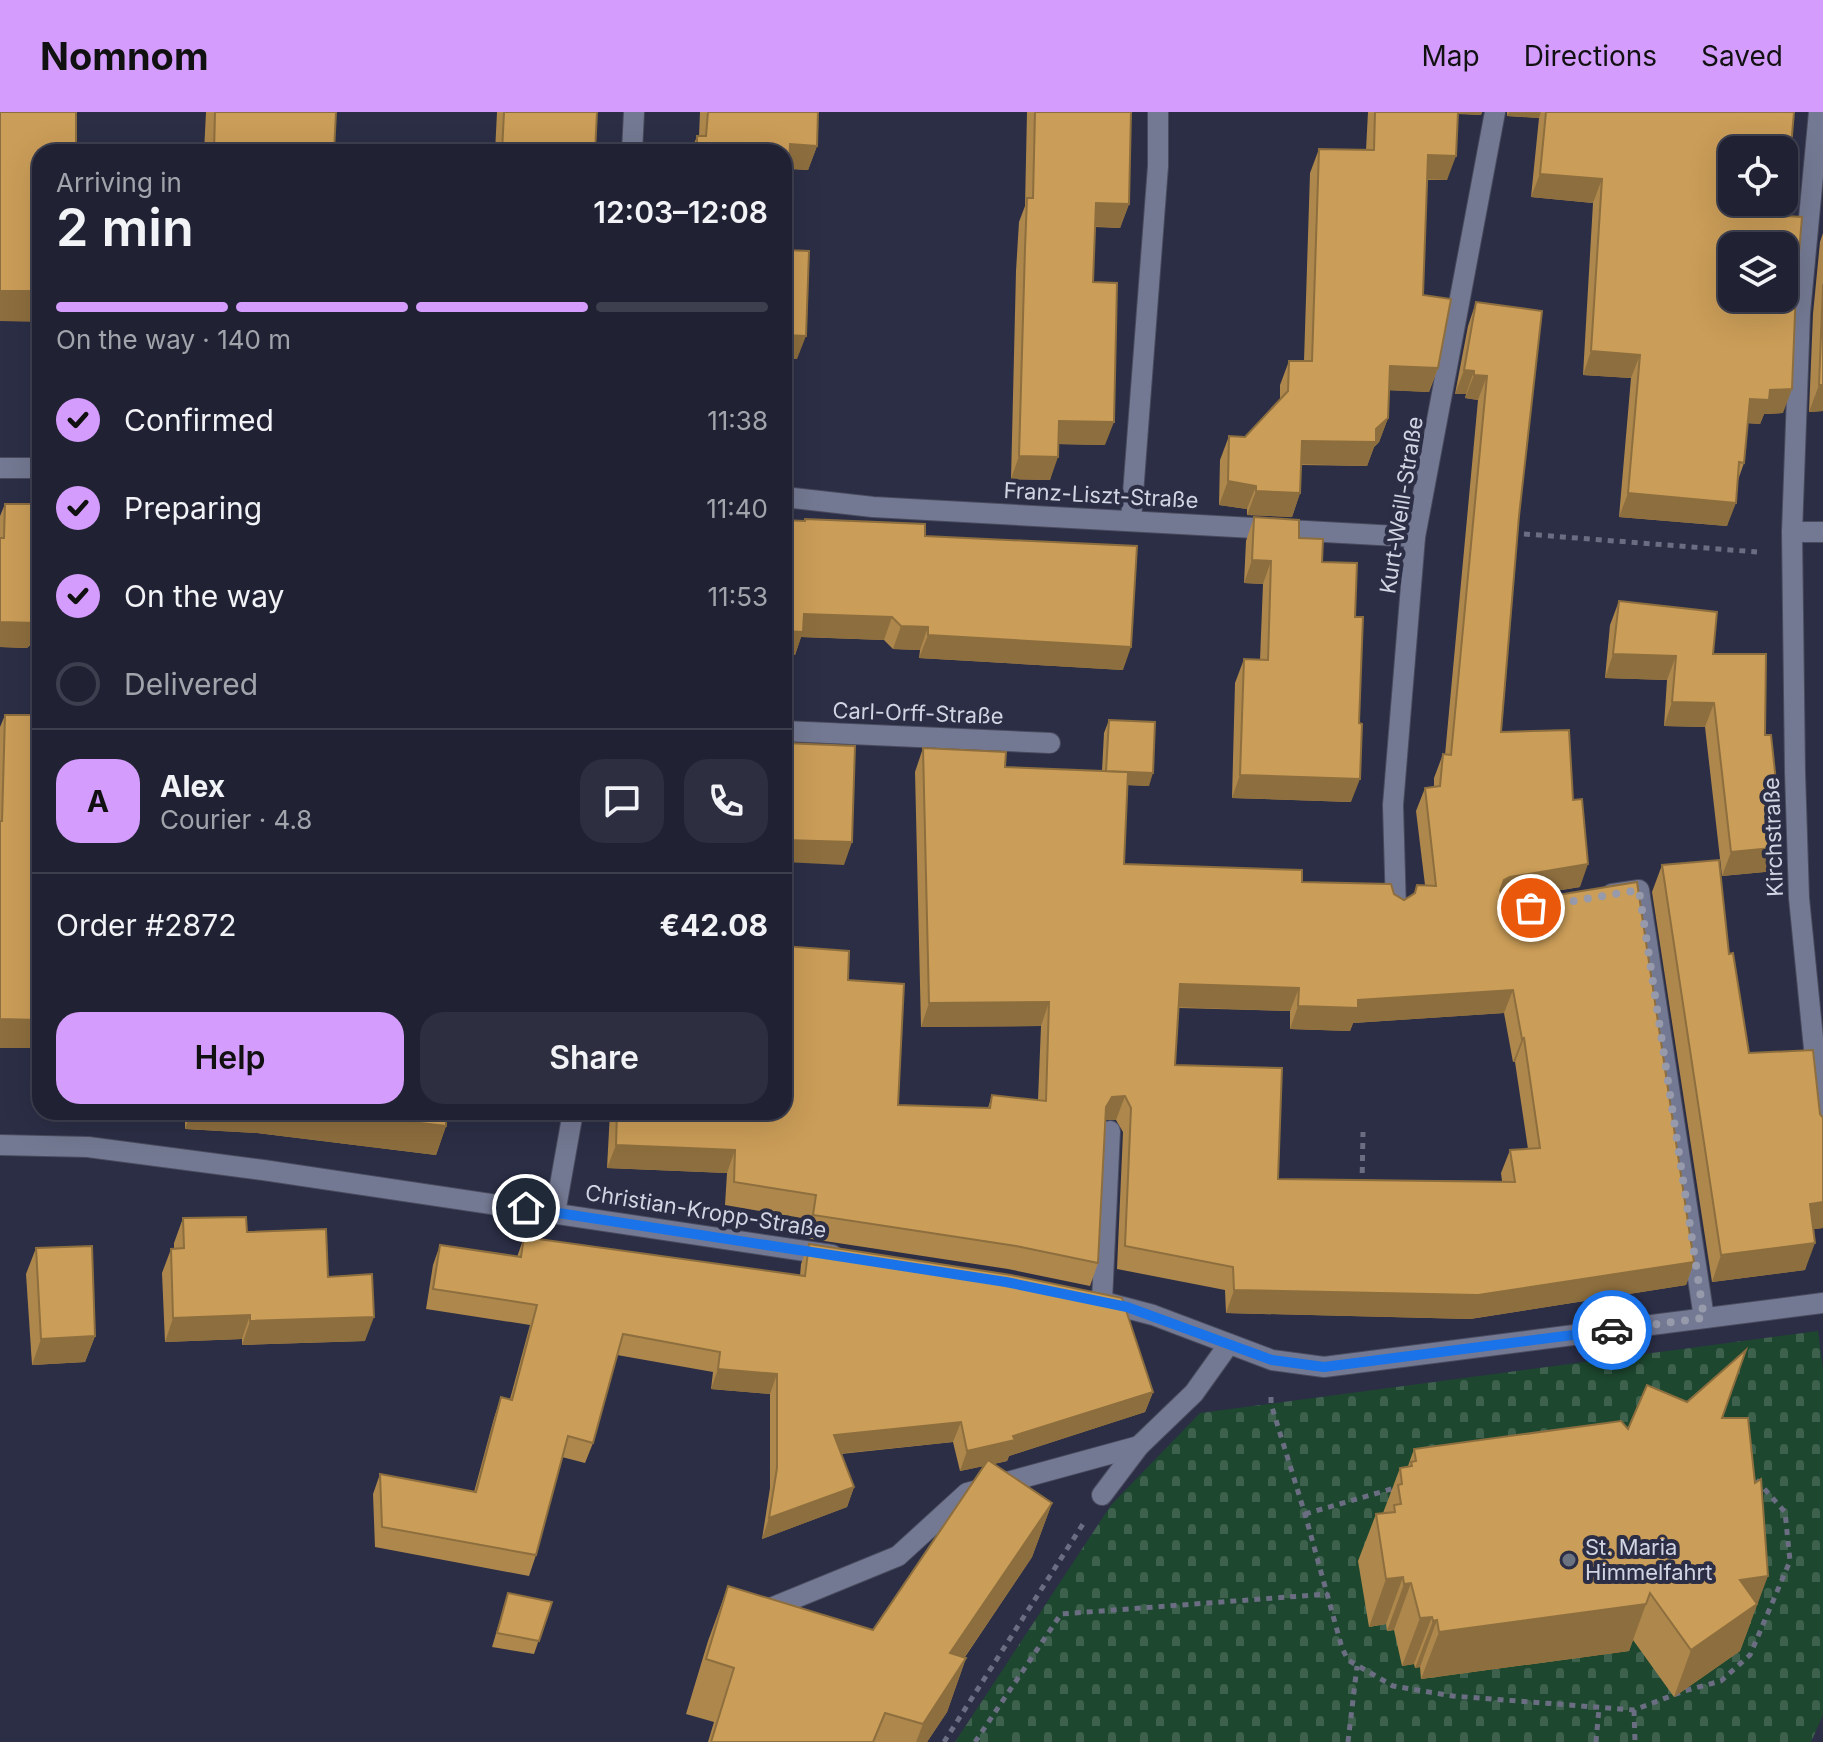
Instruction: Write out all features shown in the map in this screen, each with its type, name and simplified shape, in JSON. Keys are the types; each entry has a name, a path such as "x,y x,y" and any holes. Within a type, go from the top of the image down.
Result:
{"street":[{"path":"632,144 634,112"},
{"path":"1131,520 1158,166 1158,112"},
{"name":"Kurt-Weill-Straße","path":"1396,910 1393,805 1415,537 1495,112"},
{"name":"Kirchstraße","path":"1819,112 1800,313 1792,532 1799,898 1823,1139"},
{"path":"0,468 32,468"},
{"name":"Franz-Liszt-Straße","path":"792,498 873,507 1415,537"},
{"path":"1792,532 1823,532"},
{"name":"Carl-Orff-Straße","path":"792,731 1050,743"},
{"path":"1594,898 1639,890 1704,1318"},
{"path":"555,1213 572,1120"},
{"path":"1102,1301 1110,1131"},
{"name":"Christian-Kropp-Straße","path":"0,1145 88,1147 263,1170 846,1257"},
{"path":"1077,1295 1153,1315 1272,1360 1324,1367 1823,1303"},
{"path":"1102,1495 1139,1446 1194,1393 1229,1344"},
{"path":"745,1619 898,1556 967,1493 1139,1446"}],"path":[{"path":"1497,532 1763,552 1792,532"},
{"path":"1362,1187 1363,1132"},
{"path":"1271,1404 1348,1660 1393,1686 1453,1696 1634,1710 1721,1681 1750,1655 1790,1561 1785,1512 1744,1466"},
{"path":"1305,1514 1408,1484"},
{"path":"944,1742 1102,1495"},
{"path":"975,1742 1061,1614 1328,1594"},
{"path":"1348,1742 1357,1666"},
{"path":"1596,1742 1599,1708"},
{"path":"1634,1710 1635,1742"}],"green space":[{"path":"1818,1331 1823,1369 1823,1715 1811,1742 955,1742 1111,1505 1200,1413"}],"building":[{"path":"0,112 76,112 76,144 32,144 32,291 0,291"},
{"path":"215,112 336,112 334,144 214,144"},
{"path":"504,112 597,112 595,144 502,144"},
{"path":"708,112 818,112 817,146 697,144 697,136 706,136"},
{"path":"1035,112 1131,112 1129,204 1096,203 1093,282 1117,283 1114,422 1059,421 1058,457 1019,456 1027,198 1033,198"},
{"path":"1375,112 1458,112 1456,156 1428,155 1423,295 1451,299 1438,368 1390,366 1388,418 1376,429 1376,442 1302,441 1300,493 1256,491 1256,486 1228,481 1229,436 1245,437 1288,391 1289,361 1312,361 1319,149 1374,150"},
{"path":"1546,112 1794,112 1792,136 1718,136 1718,216 1802,217 1798,265 1798,232 1718,232 1718,312 1795,312 1792,389 1770,390 1769,400 1750,399 1744,463 1739,462 1736,503 1628,493 1640,355 1591,351 1602,179 1540,174"},
{"path":"792,250 809,251 806,336 792,335"},
{"path":"1823,287 1823,385 1819,385"},
{"path":"1476,302 1542,311 1519,516 1501,732 1569,730 1573,800 1582,799 1588,864 1510,877 1504,880 1500,891 1503,898 1515,902 1637,882 1694,1262 1478,1295 1234,1290 1233,1267 1125,1246 1131,1108 1125,1096 1112,1097 1106,1107 1098,1263 1016,1246 813,1215 816,1195 734,1182 735,1150 616,1145 617,1120 792,1120 792,947 849,951 848,980 904,984 898,1105 990,1108 992,1095 1046,1101 1049,1002 929,1003 923,748 1006,752 1005,767 1128,772 1124,864 1302,870 1302,882 1391,884 1394,894 1404,900 1415,893 1417,885 1436,886 1425,788 1440,786 1443,754 1451,755 1487,376 1474,375 1474,371 1464,370","holes":["1180,984 1299,988 1298,1006 1358,1008 1358,1000 1513,990 1524,1038 1540,1148 1510,1150 1515,1182 1278,1179 1282,1068 1175,1065"]},
{"path":"5,504 32,504 32,623 0,622 0,538 4,538"},
{"path":"1254,517 1299,520 1299,538 1323,539 1322,562 1357,563 1355,617 1363,617 1360,779 1240,775 1244,659 1268,660 1271,561 1252,560"},
{"path":"792,520 925,524 925,536 1137,546 1131,647 928,635 928,627 901,626 892,617 804,614 803,632 792,631"},
{"path":"1619,601 1717,612 1713,654 1766,654 1765,735 1771,735 1783,847 1731,852 1714,703 1672,702 1676,656 1613,654"},
{"path":"5,715 32,715 32,1020 0,1019"},
{"path":"1109,720 1155,722 1153,773 1106,771"},
{"path":"792,743 855,746 852,842 792,840"},
{"path":"1719,860 1729,954 1733,953 1749,1053 1813,1050 1823,1118 1823,1202 1810,1204 1815,1243 1721,1255 1662,865"},
{"path":"395,1120 446,1120 446,1126"},
{"path":"246,1217 247,1232 326,1229 328,1277 372,1274 374,1317 250,1321 250,1315 173,1318 171,1249 184,1248 183,1218"},
{"path":"524,1237 805,1276 809,1244 1011,1275 1122,1298 1153,1392 1013,1436 1015,1440 967,1451 961,1422 834,1435 854,1487 769,1518 777,1468 777,1374 718,1369 720,1352 623,1334 593,1443 568,1436 536,1555 382,1527 380,1474 476,1492 501,1397 512,1400 537,1305 433,1289 440,1245 521,1257"},
{"path":"92,1246 95,1336 41,1339 36,1248"},
{"name":"St. Maria Himmelfahrt","path":"1746,1350 1722,1418 1748,1418 1755,1483 1761,1479 1768,1576 1740,1580 1757,1604 1691,1650 1650,1593 1646,1604 1439,1632 1437,1620 1420,1618 1411,1583 1404,1584 1403,1577 1386,1579 1376,1514 1395,1512 1394,1505 1401,1504 1398,1485 1402,1484 1400,1468 1412,1466 1411,1462 1416,1461 1414,1449 1621,1421 1628,1429 1647,1385 1687,1402"},
{"path":"988,1460 1052,1503 950,1653 966,1658 923,1724 885,1713 873,1742 711,1742 734,1668 706,1659 728,1586 873,1630"},
{"path":"508,1593 552,1602 539,1641 497,1633"}],"way so far":[{"path":"1531,908 1639,890 1704,1318 1612,1330"}],"place":[{"name":"St. Maria Himmelfahrt","path":"1569,1560"}],"route":[{"path":"526,1208 1077,1295 1153,1315 1256,1355 1288,1363 1324,1367 1612,1330"}]}
